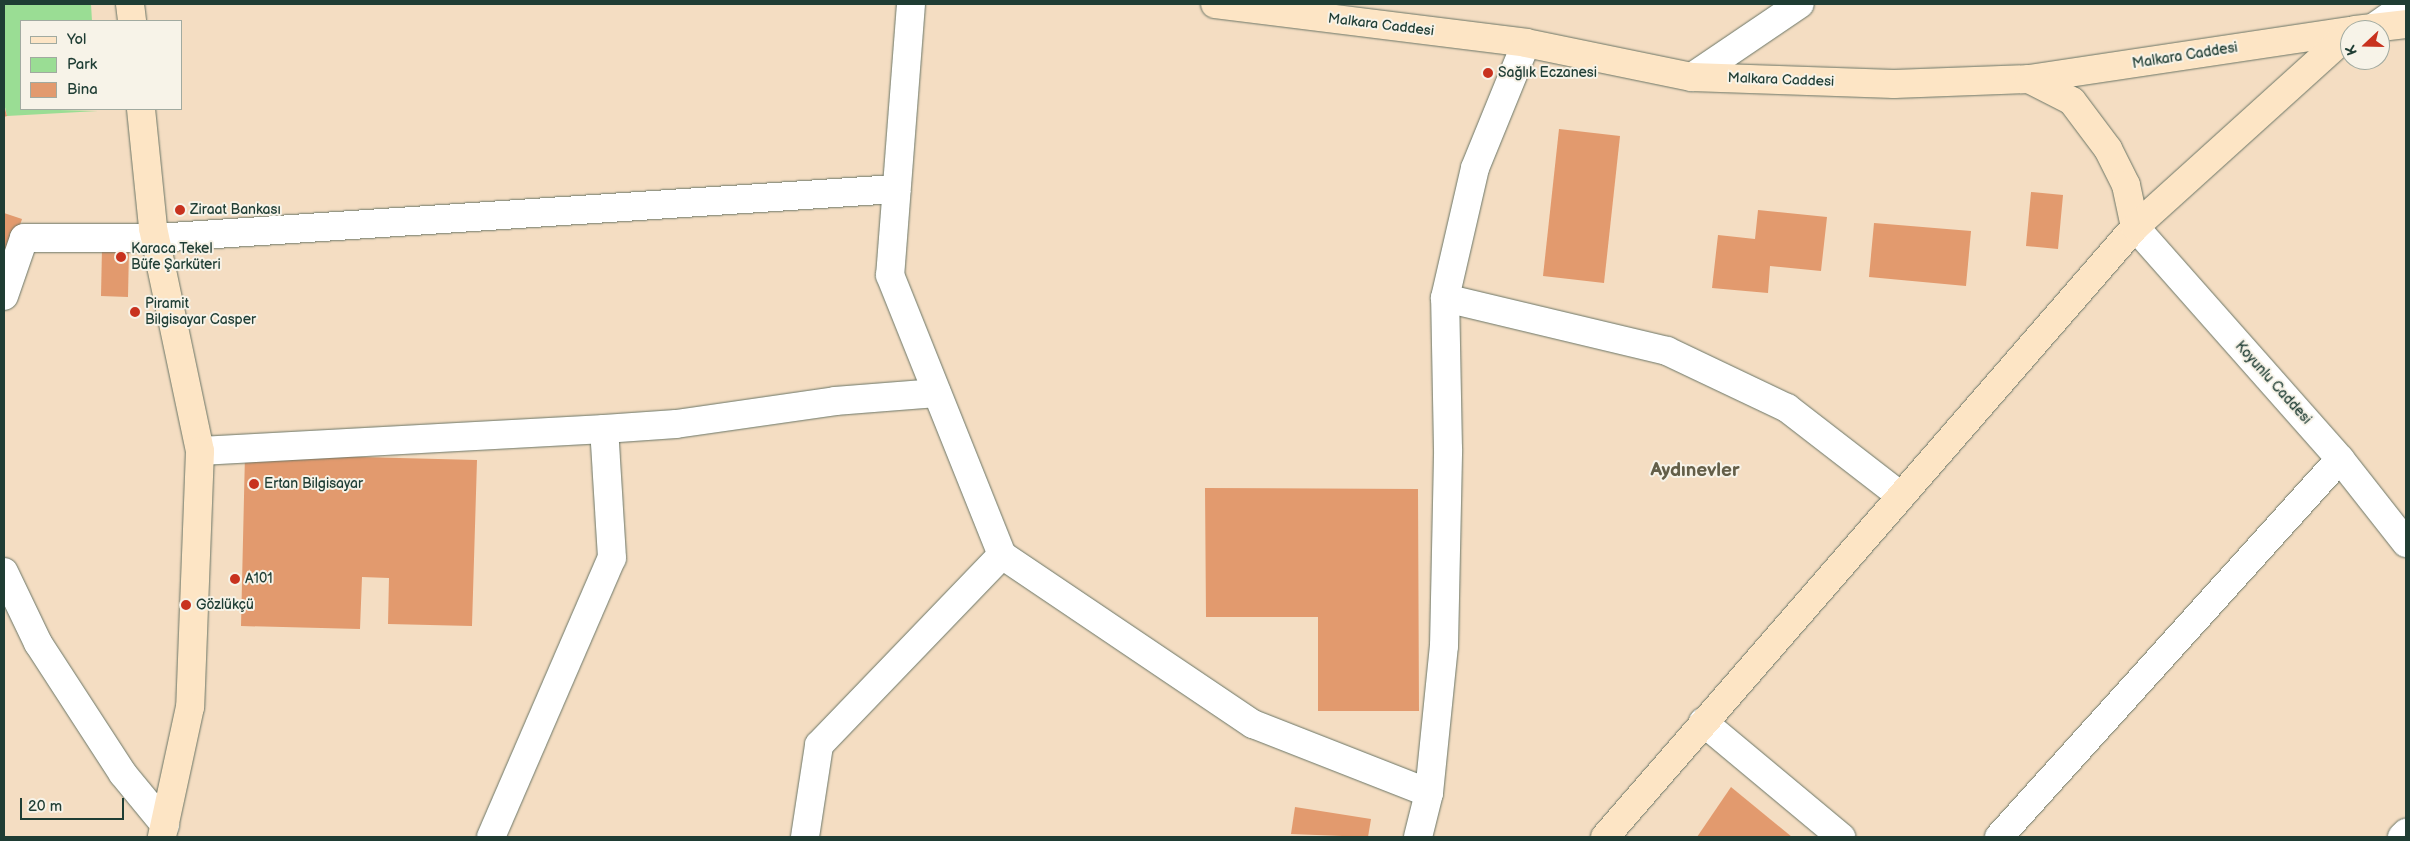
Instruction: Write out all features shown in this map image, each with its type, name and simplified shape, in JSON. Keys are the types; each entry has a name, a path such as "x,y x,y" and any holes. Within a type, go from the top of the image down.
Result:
{"main road":[{"path":"130,4 132,20"},
{"name":"Malkara Caddesi","path":"1215,4 1526,43 1692,77 1894,84 2029,79 2340,33"},
{"name":"Malkara Caddesi","path":"2390,26 2406,24"},
{"path":"1605,837 1702,722 2135,227 2340,45"},
{"path":"2029,79 2072,101 2108,149 2126,185 2135,227"},
{"path":"141,110 156,238 200,451 190,708 164,831"}],"street":[{"path":"911,4 890,275 1002,556 1253,724 1429,793"},
{"path":"1692,77 1800,4"},
{"path":"2377,20 2406,5"},
{"path":"1426,832 1444,646 1448,449 1445,298 1476,168 1526,43"},
{"path":"4,296 24,238 156,238 896,190"},
{"name":"Koyunlu Caddesi","path":"2135,227 2340,459 2406,543"},
{"path":"1445,298 1667,351 1787,408 1900,496"},
{"path":"200,451 676,424 835,401 937,393"},
{"path":"491,837 612,558 604,429"},
{"path":"1999,837 2340,459"},
{"path":"805,837 819,745 1002,556"},
{"path":"4,572 38,643 123,774 164,831"},
{"path":"1702,722 1841,837"},
{"path":"2402,837 2406,833"}],"green space":[{"path":"4,4 91,4 92,20 20,20 20,110 98,111 7,116 4,103"}],"building":[{"path":"4,105 7,116 4,117"},
{"path":"1559,129 1620,136 1604,283 1543,276"},
{"path":"2031,192 2063,195 2058,249 2026,246"},
{"path":"1758,210 1827,217 1821,271 1770,266 1768,293 1712,288 1718,235 1755,239"},
{"path":"4,213 22,219 4,274"},
{"path":"1874,223 1971,231 1966,286 1869,277"},
{"path":"102,248 129,249 128,297 101,296"},
{"path":"245,454 477,460 472,626 388,624 389,578 362,577 360,629 241,626"},
{"path":"1205,488 1418,489 1419,711 1318,711 1318,617 1206,617"},
{"path":"1731,787 1792,837 1697,837"},
{"path":"1295,807 1371,819 1368,837 1291,834"}],"place":[{"name":"Sağlık Eczanesi","path":"1488,73"},
{"name":"Ziraat Bankası","path":"180,210"},
{"name":"Karaca Tekel Büfe Şarküteri","path":"121,257"},
{"name":"Piramit Bilgisayar Casper","path":"135,312"},
{"name":"Ertan Bilgisayar","path":"254,484"},
{"name":"A101","path":"235,579"},
{"name":"Gözlükçü","path":"186,605"}],"district":[{"name":"Aydınevler","path":"1695,471"}]}
